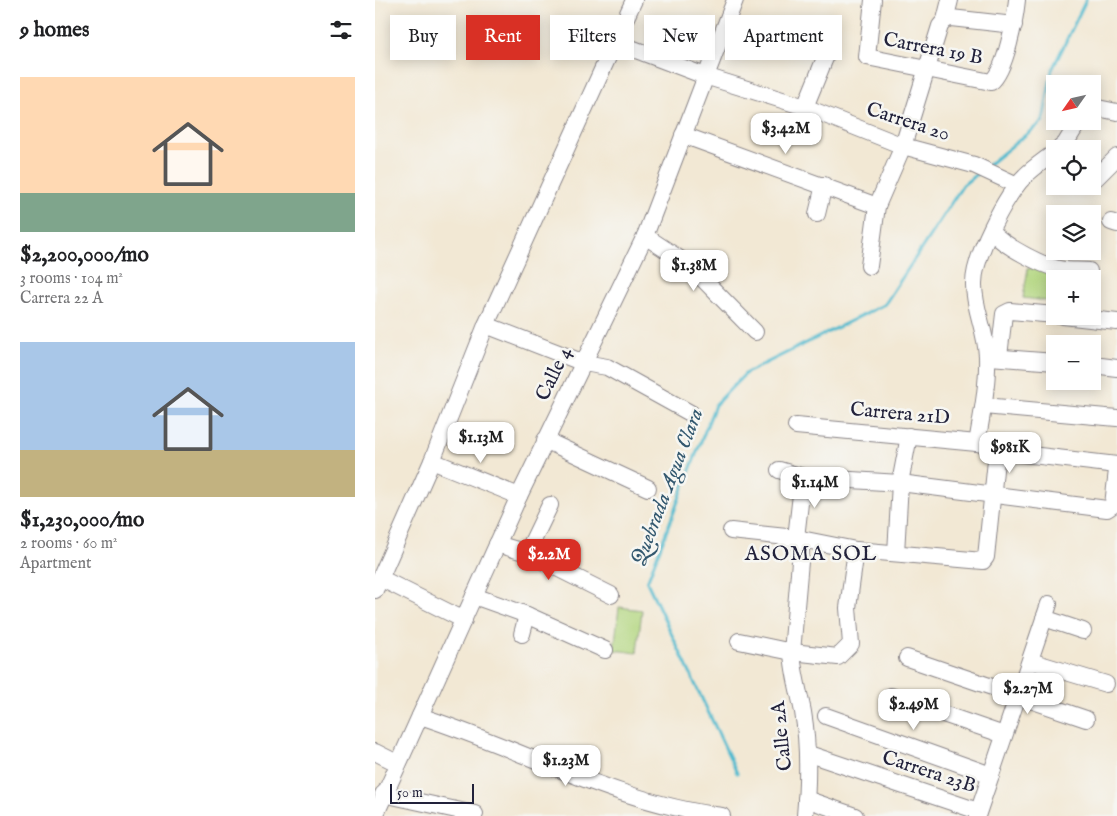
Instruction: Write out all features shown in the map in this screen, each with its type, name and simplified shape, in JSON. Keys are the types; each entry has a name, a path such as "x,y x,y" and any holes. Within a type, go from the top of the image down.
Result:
{"street":[{"path":"627,15 634,0"},
{"name":"Calle 4","path":"375,816 397,763 545,440 645,236 735,0"},
{"name":"Carrera 19 B","path":"873,0 867,57 927,71 991,82 998,74 1015,25"},
{"path":"945,20 950,0"},
{"path":"869,266 877,206 903,146 939,26 945,20 951,18 1015,25 1017,0"},
{"name":"Carrera 20","path":"634,49 705,76 805,107 903,146 974,164 1013,182"},
{"path":"464,620 378,584 432,461 486,325 607,60"},
{"path":"805,107 824,60"},
{"path":"1101,109 1117,112"},
{"path":"683,135 824,184 877,206"},
{"path":"1101,173 1117,157"},
{"path":"993,357 974,285 975,268 1013,182 1046,159"},
{"path":"817,214 824,184"},
{"path":"991,231 1013,248 1063,270"},
{"path":"645,236 689,264 755,332"},
{"path":"977,443 1002,319 1010,310 1046,314"},
{"path":"1101,320 1117,322"},
{"path":"486,325 584,363 607,367 692,414"},
{"path":"993,357 1046,361"},
{"path":"1101,367 1117,368"},
{"path":"984,406 1117,418"},
{"name":"Carrera 21D","path":"796,426 977,443 997,451 1117,465"},
{"path":"896,553 900,483 909,436"},
{"path":"545,440 648,488"},
{"path":"731,531 799,539 856,550 977,563 986,557 997,451"},
{"path":"432,461 519,496"},
{"path":"779,470 803,477 900,483 992,494 1036,506 1107,509 1113,505 1117,470"},
{"name":"Calle 2A","path":"803,477 792,652 809,754 805,816"},
{"path":"527,553 550,504"},
{"path":"497,544 527,553 611,595"},
{"path":"739,641 792,652 838,657 851,644 848,608 856,550"},
{"path":"474,596 527,615 605,650"},
{"path":"977,813 1047,611 1083,631"},
{"path":"522,634 527,615"},
{"path":"907,658 1017,698 1086,719"},
{"path":"1030,661 1106,684"},
{"path":"891,696 1004,735"},
{"path":"420,716 473,733 602,784 686,812 722,816"},
{"path":"826,716 991,775"},
{"path":"375,752 397,763"},
{"name":"Carrera 23B","path":"809,754 977,813"},
{"path":"383,794 475,814"},
{"path":"806,800 855,816"}],"green space":[{"path":"1028,268 1046,271 1046,301 1023,298"},
{"path":"619,607 642,610 637,653 614,650"}],"waterway":[{"name":"Quebrada Agua Clara","path":"988,165 1043,121 1052,70 1086,0"},
{"name":"Quebrada Agua Clara","path":"737,773 647,582 715,405 746,373 885,304 963,185 978,173"}],"district":[{"name":"ASOMA SOL","path":"811,554"}]}
